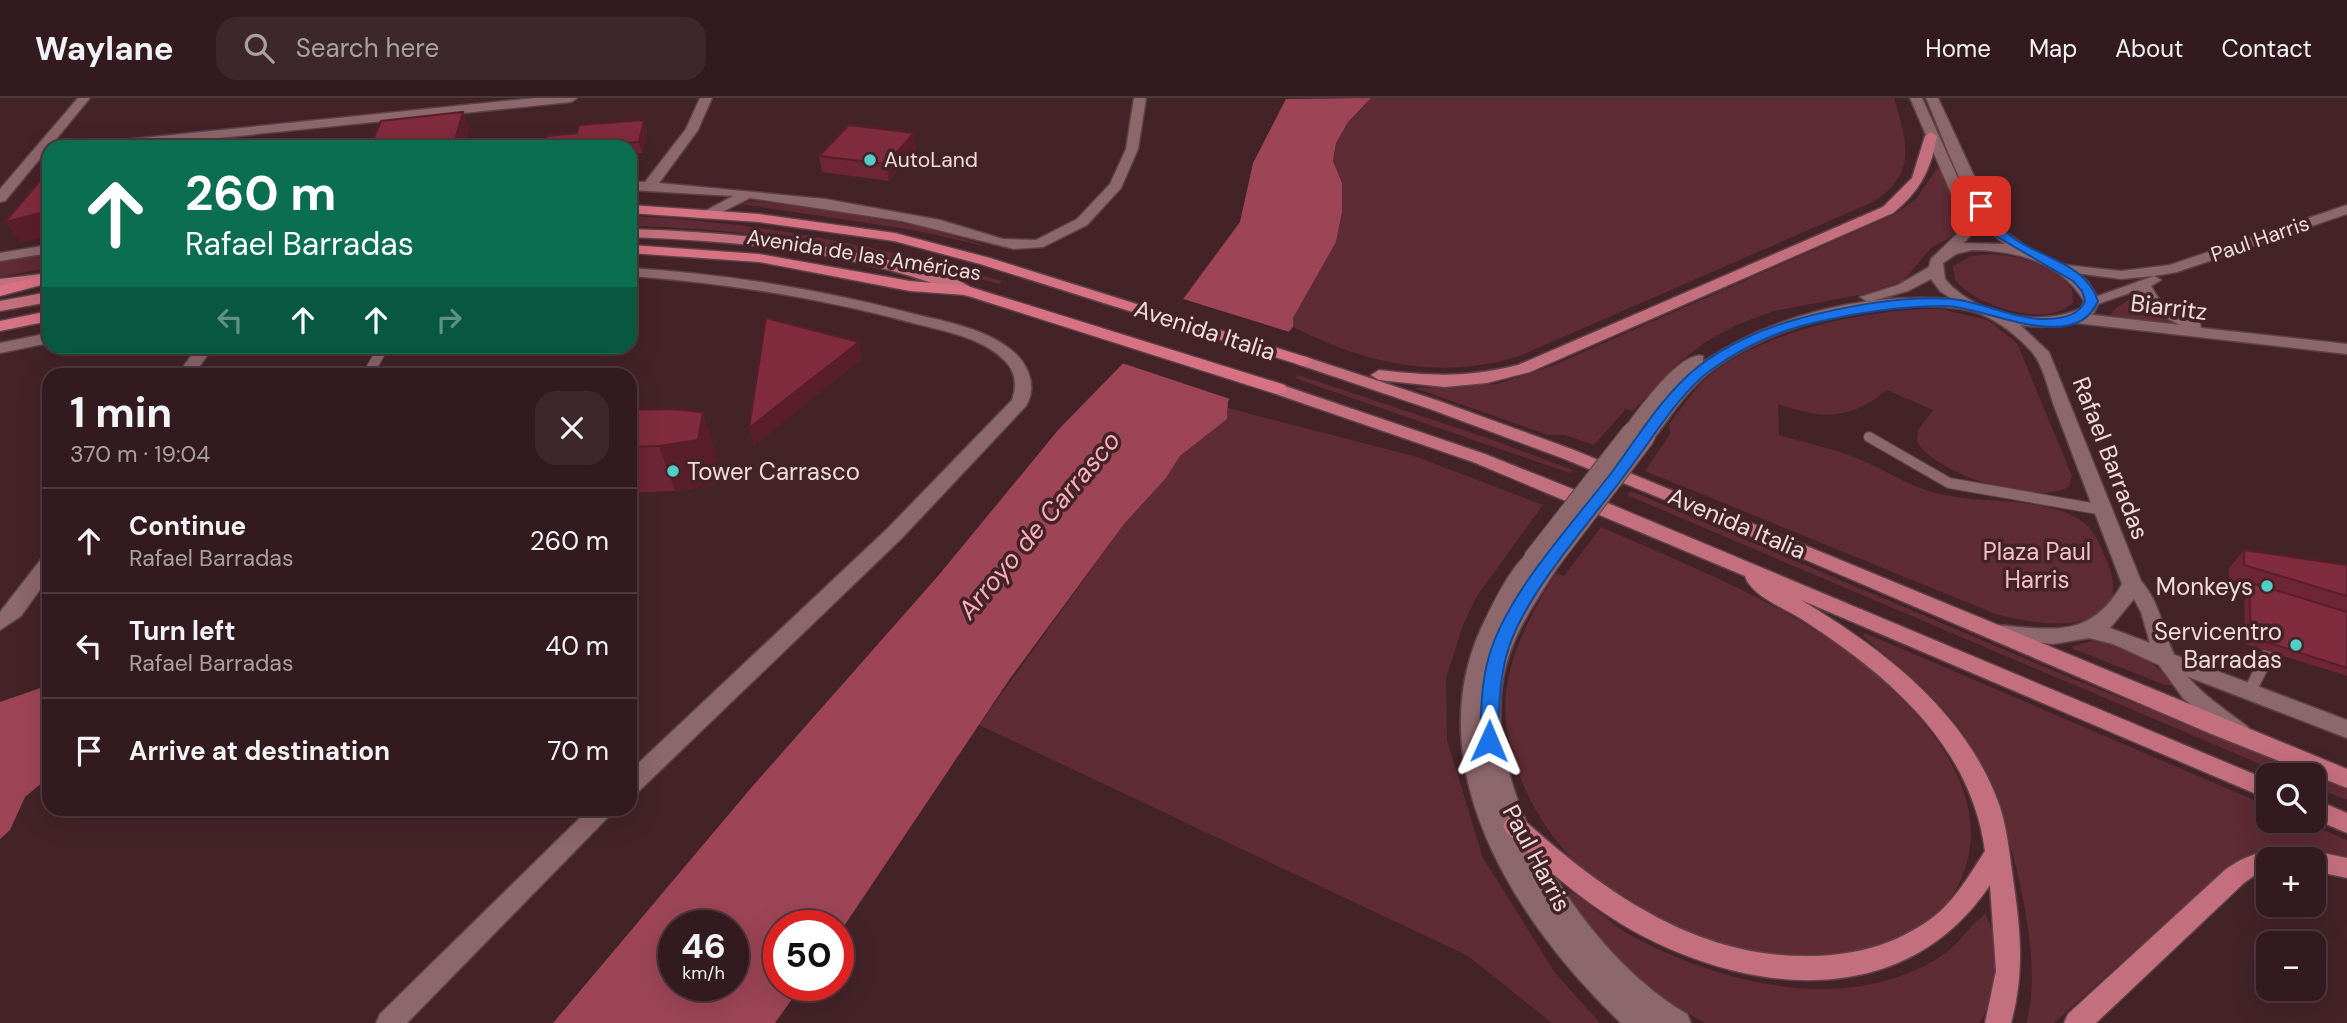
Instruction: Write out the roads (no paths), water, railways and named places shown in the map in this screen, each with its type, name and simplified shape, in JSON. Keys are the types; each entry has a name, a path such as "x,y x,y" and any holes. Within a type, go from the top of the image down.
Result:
{"highway":[{"name":"Avenida de las Américas","path":"637,209 710,214 895,237 1115,301"},
{"name":"Avenida de las Américas","path":"637,249 759,258 911,286 967,291 1086,328"},
{"path":"0,291 42,279"},
{"name":"Avenida Italia","path":"1115,301 1303,361"},
{"path":"0,326 42,317"},
{"name":"Avenida Italia","path":"1086,328 1279,389"}],"main road":[{"path":"1303,361 1405,379 1445,382 1487,378 1524,369 1888,210 1916,186 1924,171 1931,136"},
{"path":"637,233 744,241 841,255 930,274 967,291"},
{"path":"0,283 42,278"},
{"path":"0,306 42,298"},
{"name":"Avenida Italia","path":"1303,361 1524,436 1657,489 2252,742 2347,779"},
{"name":"Avenida Italia","path":"1279,389 1479,458 1739,564 2256,785"},
{"path":"1739,564 1764,587 1871,655 1933,712 1967,759 1988,807 2009,935 2011,971 1998,1023"},
{"path":"2326,814 2347,823"},
{"path":"1515,825 1552,861 1647,926 1695,948 1741,961 1787,967 1828,968 1874,962 1912,946 1943,924 1997,853"},
{"path":"2326,864 2347,868"},
{"path":"2077,1023 2235,876 2256,865"}],"street":[{"path":"52,140 83,98"},
{"path":"161,140 571,98"},
{"path":"649,187 692,130 706,98"},
{"path":"637,186 746,195 877,212 943,224 1006,243 1037,245 1080,223 1102,205 1114,188 1131,154 1140,98"},
{"path":"1916,98 1967,214 1964,235 1936,262 1935,270"},
{"path":"1932,98 1991,225 2015,244 2078,278 2088,290 2092,301 2088,311 2068,320 2048,334 2041,352"},
{"path":"0,198 42,153"},
{"path":"710,214 746,195"},
{"name":"Paul Harris","path":"2061,267 2120,275 2172,269 2347,209"},
{"path":"1950,250 1990,247 2039,257"},
{"path":"0,257 42,250"},
{"name":"Paul Harris","path":"2092,301 2168,275 2172,269"},
{"name":"Paul Harris","path":"1640,1023 1588,971 1552,928 1516,872 1490,814 1475,770 1470,738 1469,699 1482,646 1503,599 1542,560 1639,435 1683,370 1716,346 1748,328 1821,305 1903,288 1935,270"},
{"name":"Rafael Barradas","path":"1935,270 1945,288 1973,306 2008,322 2041,352 2132,584 2148,600 2167,660 2188,690 2252,742"},
{"name":"Avenida de las Américas","path":"637,272 685,275 792,289 855,302 977,337 1001,349 1015,362 1024,377 1025,390 1020,402 895,533 637,778"},
{"name":"Biarritz","path":"2142,284 2150,301 2169,317 2204,329 2257,339"},
{"name":"Paul Harris","path":"1639,435 1705,368 1763,335 1833,314 1896,304 1925,302 1973,306"},
{"name":"Rafael Barradas","path":"1990,313 2027,322 2068,320"},
{"name":"Biarritz","path":"2068,320 2347,349"},
{"path":"0,348 42,339"},
{"name":"Paul Harris","path":"1542,560 1500,648 1490,698 1489,741 1515,825 1556,899 1598,955 1645,999 1678,1023"},
{"path":"0,623 14,611 42,573"},
{"path":"2089,631 2107,621 2132,584"},
{"path":"1988,631 2040,635 2089,631 2118,637 2249,693 2347,729"},
{"path":"388,1023 598,816"}],"lane":[{"path":"1869,437 1949,483 2103,510"},
{"path":"2249,693 2274,643 2286,646"}],"water":[{"name":"Arroyo de Carrasco","path":"1371,98 1348,122 1336,143 1333,161 1342,183 1342,212 1336,242 1293,318 1293,327 1228,401 1227,419 1180,456 1166,478 1124,524 1009,680 854,911 763,910 763,1001 791,1001 775,1023 553,1023 751,788 938,576 1059,429 1175,310 1240,222 1253,163 1286,99"},
{"path":"42,687 42,783 25,797 10,830 0,839 0,702"}],"place":[{"name":"AutoLand","path":"870,160"},
{"name":"Tower Carrasco","path":"673,471"},
{"name":"Monkeys","path":"2267,586"},
{"name":"Servicentro Barradas","path":"2296,645"}],"park label":[{"name":"Plaza Paul Harris","path":"2037,565"}]}
